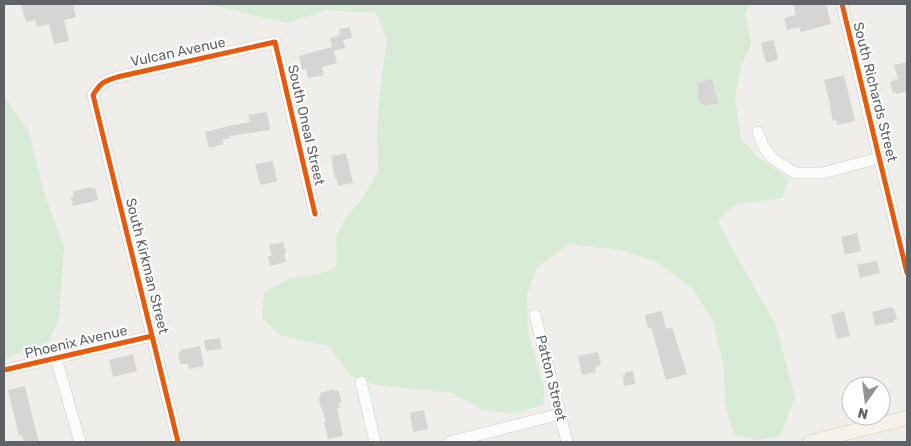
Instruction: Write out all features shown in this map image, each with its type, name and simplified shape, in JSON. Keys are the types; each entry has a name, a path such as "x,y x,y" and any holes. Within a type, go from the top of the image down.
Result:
{"main road":[{"path":"810,442 907,418"}],"street":[{"name":"South Richards Street","path":"842,4 907,273"},
{"name":"Vulcan Avenue","path":"93,95 104,81 117,77 275,42"},
{"name":"South Oneal Street","path":"275,42 315,214"},
{"name":"South Kirkman Street","path":"93,95 178,442"},
{"path":"758,132 763,146 772,158 795,172 823,173 879,158"},
{"name":"Patton Street","path":"535,314 567,442"},
{"name":"Phoenix Avenue","path":"4,370 152,336"},
{"path":"56,358 80,442"},
{"path":"361,382 375,442"},
{"path":"450,442 560,414"}],"green space":[{"path":"207,4 748,4 746,13 751,44 741,67 735,98 741,139 758,157 789,179 782,198 735,205 718,220 775,323 795,397 780,436 757,440 734,434 725,406 724,368 713,321 692,288 655,261 620,250 568,244 537,268 527,295 528,332 544,389 543,405 514,414 481,409 452,393 376,385 350,376 329,346 280,335 262,318 264,292 291,278 321,273 337,267 336,237 347,216 362,199 378,172 377,129 380,88 387,40 376,13 328,10 287,23"},
{"path":"4,97 29,131 43,189 64,247 59,319 48,342 4,359"}],"building":[{"path":"21,4 73,4 76,17 64,20 69,41 54,44 49,24 37,27 35,20 26,22"},
{"path":"793,4 826,4 831,24 801,32 799,27 787,30 784,18 796,15"},
{"path":"350,27 352,38 343,40 345,48 334,51 337,63 322,67 324,75 308,78 306,69 302,70 299,56 332,47 330,38 340,35 339,29"},
{"path":"774,41 778,59 766,63 761,43"},
{"path":"907,62 907,91 893,93 890,82 898,79 894,65"},
{"path":"844,75 855,121 837,125 836,120 833,121 824,80"},
{"path":"712,79 718,103 703,106 699,102 697,83"},
{"path":"267,112 270,130 230,136 230,138 222,140 224,144 209,148 205,132 250,122 248,115"},
{"path":"346,153 353,183 338,186 331,156"},
{"path":"273,161 277,182 260,185 255,164"},
{"path":"92,187 92,189 95,188 98,200 73,206 71,197 74,197 73,191"},
{"path":"857,233 861,251 845,255 841,237"},
{"path":"283,242 286,262 270,266 268,256 272,255 269,245"},
{"path":"877,261 880,273 860,278 857,265"},
{"path":"891,307 894,308 897,319 894,322 875,326 872,312"},
{"path":"662,311 666,329 672,327 687,374 666,380 651,327 648,328 645,315"},
{"path":"844,311 850,336 837,339 831,315"},
{"path":"220,338 222,349 206,351 204,340"},
{"path":"200,346 204,366 189,369 188,364 180,364 178,353 181,352 180,350"},
{"path":"598,352 601,365 595,367 596,372 582,375 578,356"},
{"path":"133,354 137,371 113,377 109,360"},
{"path":"633,371 635,384 624,386 623,375 625,375 625,372"},
{"path":"25,386 39,442 24,442 22,435 19,436 8,390"},
{"path":"334,389 334,391 338,390 342,402 339,403 340,407 337,408 343,436 328,439 324,423 326,422 318,398 321,397 320,393"},
{"path":"424,410 428,429 413,432 410,413"}],"cycle path":[{"path":"842,4 907,273"},
{"path":"178,442 93,95 103,83 117,77 275,42 315,214"},
{"path":"4,370 152,336"}]}
